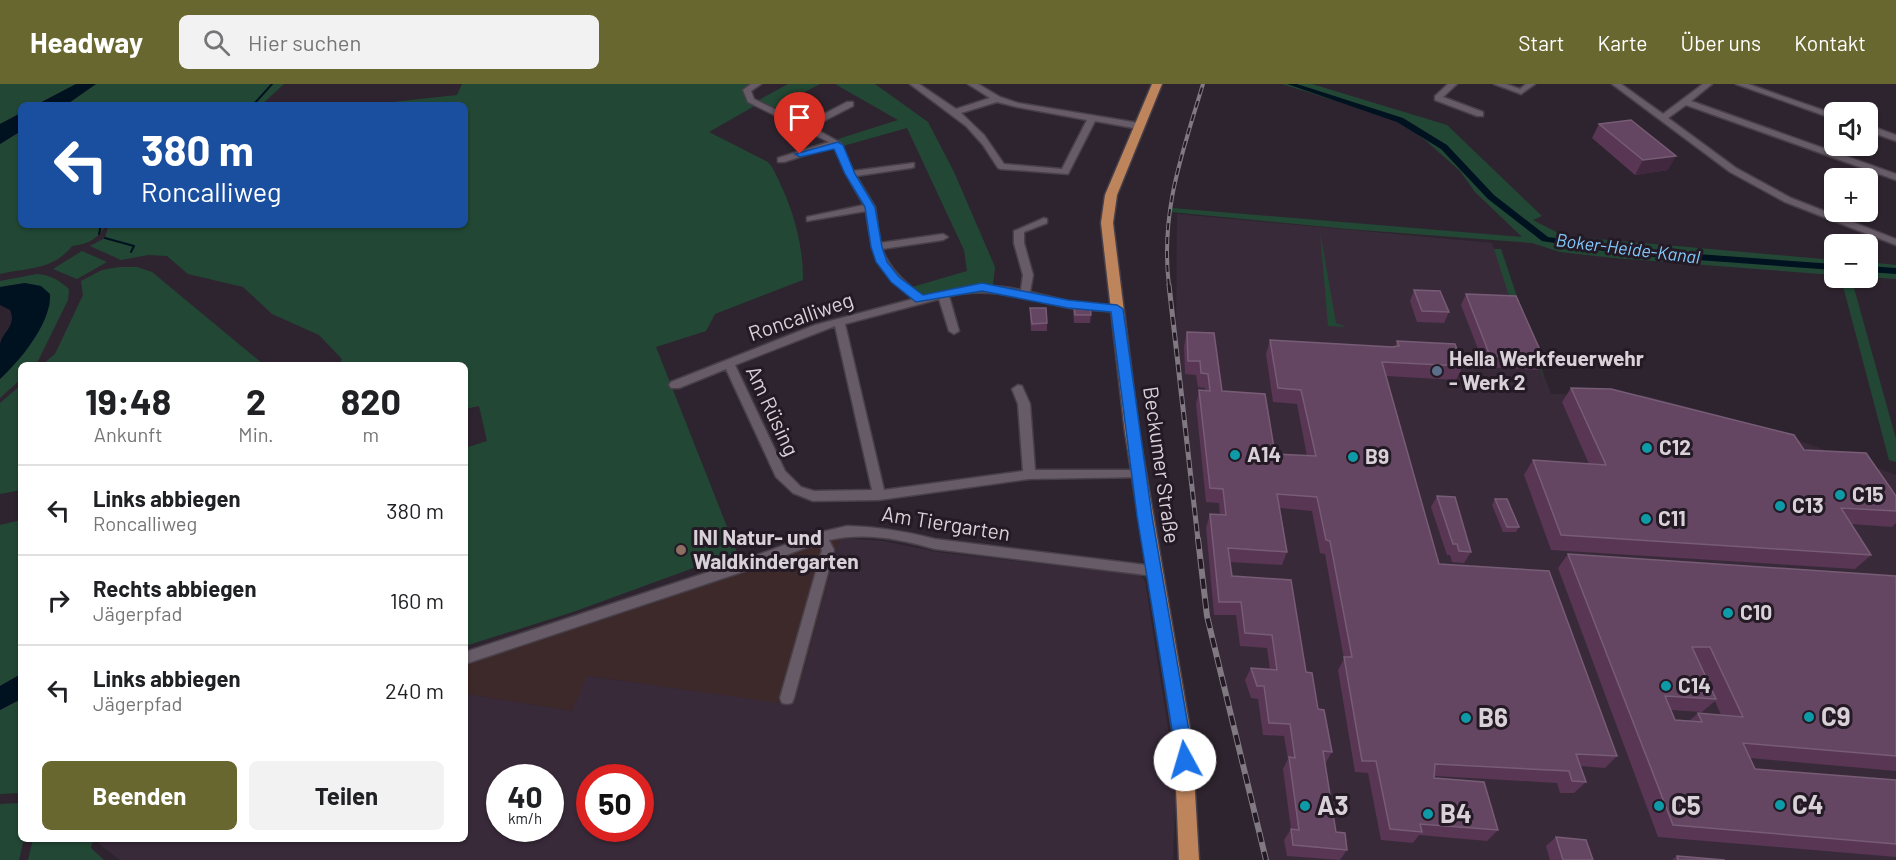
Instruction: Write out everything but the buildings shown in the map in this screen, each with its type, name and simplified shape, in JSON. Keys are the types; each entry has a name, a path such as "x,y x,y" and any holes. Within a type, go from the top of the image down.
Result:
{"main road":[{"name":"Beckumer Straße","path":"1157,84 1112,195 1108,210 1109,248 1139,474 1184,741 1189,860"}],"street":[{"path":"757,84 747,90 751,99 836,143 850,174 870,207 876,247 882,262 895,279 920,300"},
{"path":"914,84 955,112 979,134 1001,166 1063,176 1092,118"},
{"path":"972,84 997,99 1139,126"},
{"path":"1454,84 1438,98 1480,114"},
{"path":"1498,84 1521,92 1531,84"},
{"path":"1616,84 1710,155 1765,188 1814,211 1896,242"},
{"path":"1663,118 1707,84"},
{"path":"1740,84 1824,113"},
{"path":"955,112 997,99"},
{"path":"1686,102 1896,177"},
{"path":"805,127 850,104"},
{"path":"1878,132 1896,138"},
{"path":"782,160 836,143"},
{"path":"850,174 911,165"},
{"path":"810,219 870,207"},
{"path":"1025,294 1028,275 1019,243 1019,231 1044,221"},
{"path":"876,247 943,237"},
{"name":"Roncalliweg","path":"675,385 819,327 943,294 982,287 1068,304 1117,309"},
{"path":"943,294 954,331"},
{"path":"839,322 879,495"},
{"name":"Am Rüsing","path":"729,364 780,474 796,490 813,496 879,495 1029,476 1139,474"},
{"path":"1018,389 1024,404 1029,476"},
{"name":"Am Tiergarten","path":"468,657 735,569 821,537 847,531 877,532 935,544 1154,571"},
{"path":"787,698 828,550 821,537"}],"shaded area":[{"path":"1177,214 1492,243 1551,394 1643,395 1752,424 1896,475 1896,860 1267,860 1203,584 1176,348"},
{"path":"824,538 840,538 801,682 794,681 788,705 588,676 572,711 468,694 468,663"},
{"path":"840,538 883,541 937,552 1140,575 1145,581 1170,741 1175,803 1173,860 120,860 99,844 99,842 468,842 468,694 572,711 587,676 788,704 795,681 801,681"}],"green space":[{"path":"0,84 76,84 42,102 18,102 18,115 0,124"},
{"path":"96,84 284,84 264,102 70,102"},
{"path":"462,84 750,84 746,94 758,104 709,132 768,162 772,167 795,222 801,250 803,280 715,314 706,331 656,347 737,552 573,612 468,645 468,447 487,441 479,406 468,408 468,362 341,362 342,359 319,335 272,314 243,287 188,274 167,256 148,255 121,260 90,246 105,238 108,228 468,228 468,102 393,102 457,95"},
{"path":"788,84 820,84 774,108 759,100"},
{"path":"835,84 875,84 928,122 954,172 995,267 993,285 965,287 925,296 912,287 967,271 964,250 907,128 843,146 838,139 898,120"},
{"path":"1282,84 1312,84 1447,125 1542,216 1533,220 1564,236 1824,259 1824,274 1614,258 1560,252 1532,243 1171,212 1172,208 1522,237 1475,192 1460,171 1425,140 1397,120"},
{"path":"18,133 18,228 104,228 92,240 72,246 48,264 0,274 0,144"},
{"path":"1320,231 1336,323 1346,327 1328,326"},
{"path":"1494,249 1501,249 1546,383 1510,299"},
{"path":"82,251 107,262 77,279 53,269"},
{"path":"1878,263 1896,265 1896,279 1878,278"},
{"path":"137,267 152,272 261,362 45,362 55,354 83,295 81,281 102,270"},
{"path":"37,274 50,277 69,289 68,300 38,361 18,362 18,382 0,398 0,379 25,352 50,304 25,283 0,287 0,281"},
{"path":"1844,288 1854,288 1896,439 1896,462 1889,460"},
{"path":"18,388 18,491 0,494 0,403"},
{"path":"18,521 18,676 0,686 0,525"},
{"path":"18,701 18,793 0,794 0,710"},
{"path":"18,803 18,842 23,842 19,860 0,860 0,804"},
{"path":"32,842 92,842 91,848 104,860 28,860"}],"water":[{"path":"76,84 96,84 70,102 42,102"},
{"path":"18,115 18,133 0,144 0,124"},
{"path":"25,283 41,286 50,294 46,317 25,352 0,379 0,344 11,324 12,316 10,310 0,305 0,287"},
{"path":"18,676 18,701 0,710 0,686"}],"waterway":[{"path":"256,102 272,84"},
{"name":"Boker-Heide-Kanal","path":"1290,84 1400,120 1444,147 1491,197 1545,239 1629,252 1824,266"},
{"path":"99,234 100,228"},
{"path":"105,238 134,246 131,252"},
{"name":"Boker-Heide-Kanal","path":"1878,270 1896,271"}],"railway":[{"path":"1169,286 1167,259 1170,208 1181,159 1203,84"},
{"path":"1169,285 1198,540"},
{"path":"1198,539 1207,616 1266,860"}],"place":[{"name":"Hella Werkfeuerwehr - Werk 2","path":"1437,371"},
{"name":"C12","path":"1647,448"},
{"name":"A14","path":"1235,455"},
{"name":"B9","path":"1353,457"},
{"name":"C15","path":"1840,495"},
{"name":"C13","path":"1780,506"},
{"name":"C11","path":"1646,519"},
{"name":"INI Natur- und Waldkindergarten","path":"681,550"},
{"name":"C10","path":"1728,613"},
{"name":"C14","path":"1666,686"},
{"name":"C9","path":"1809,717"},
{"name":"B6","path":"1466,718"},
{"name":"C4","path":"1780,805"},
{"name":"A3","path":"1305,806"},
{"name":"C5","path":"1659,806"},
{"name":"B4","path":"1428,814"}],"route":[{"path":"800,154 836,143 838,145 850,174 870,207 875,225 876,247 882,262 895,279 920,300 982,287 1004,289 1068,304 1117,309 1144,516 1184,741 1185,760"}]}
